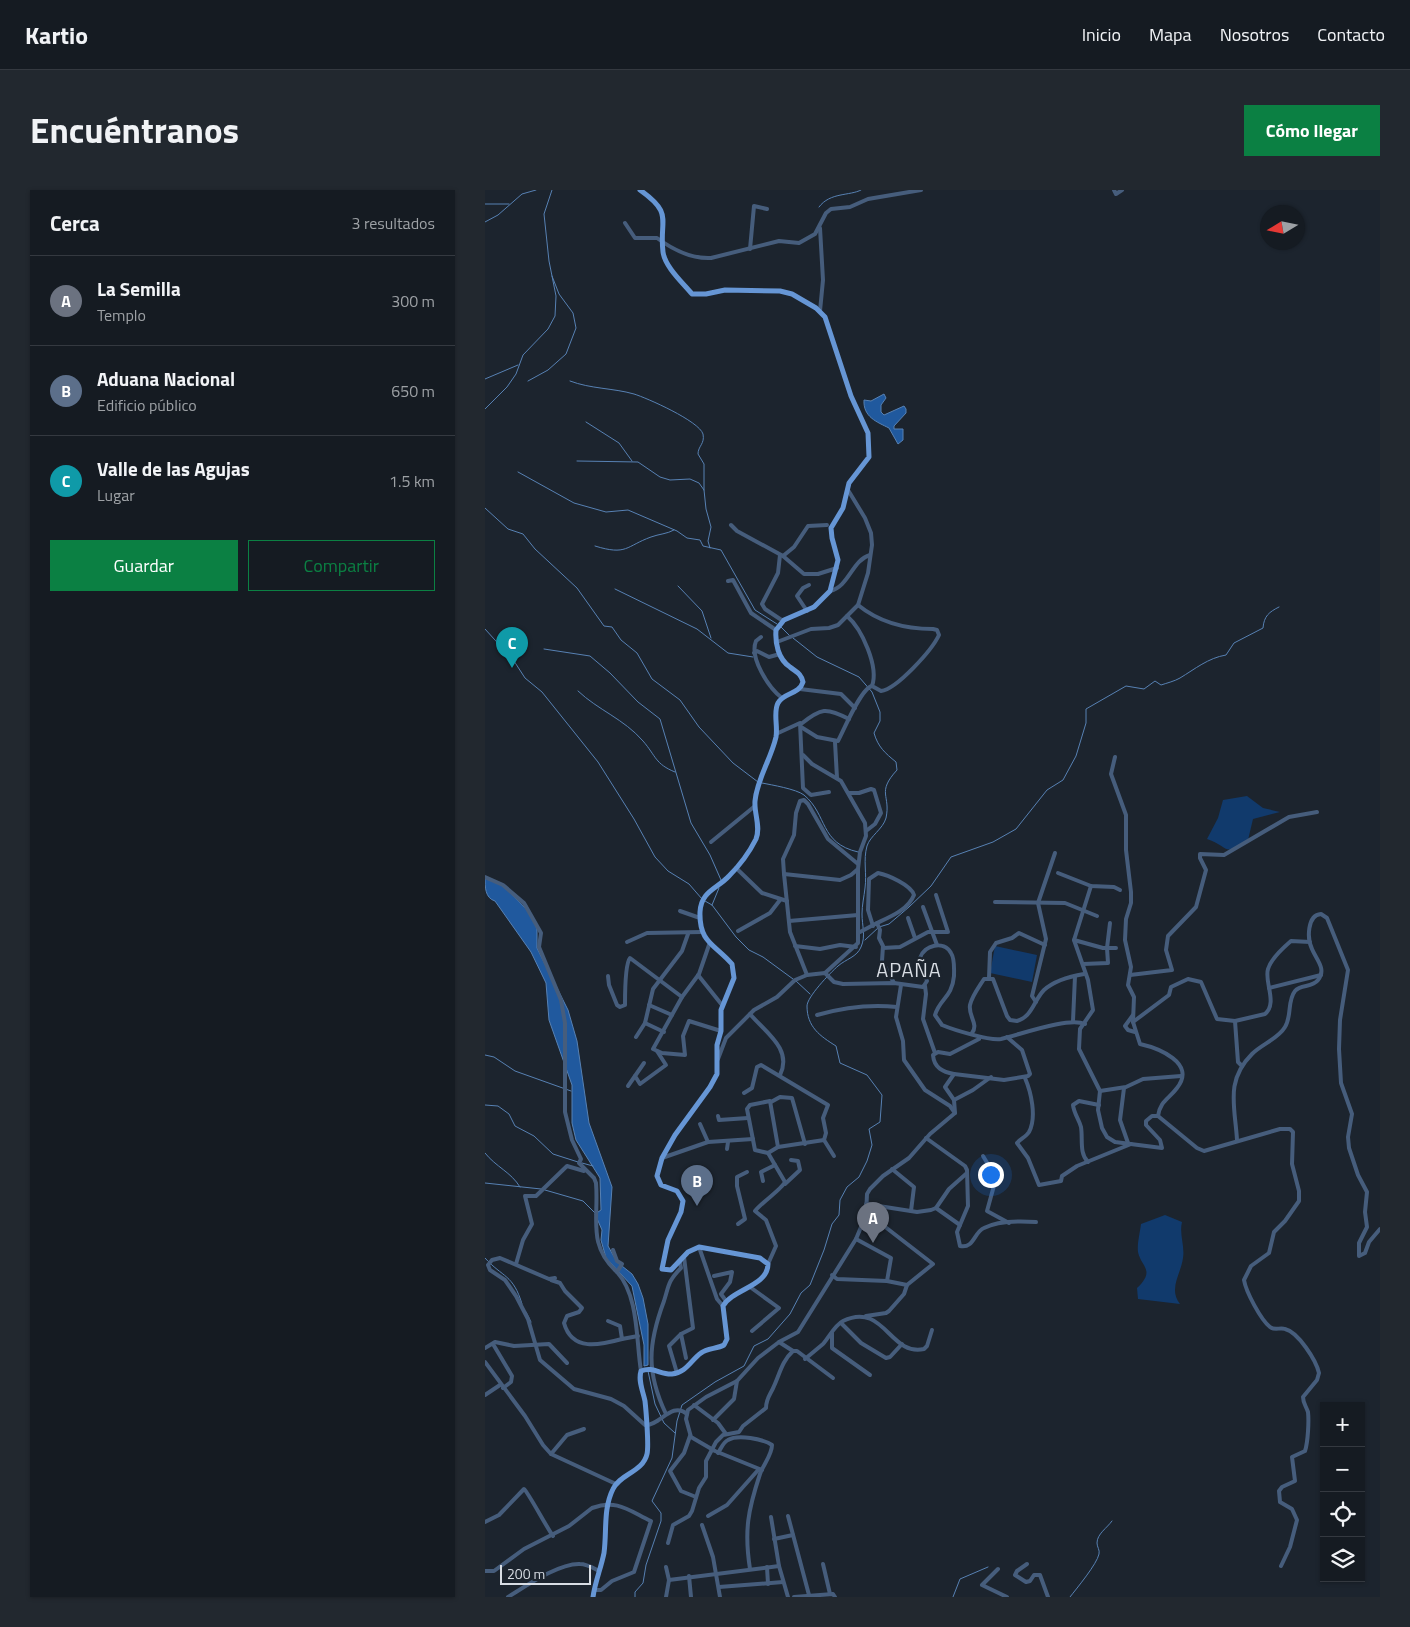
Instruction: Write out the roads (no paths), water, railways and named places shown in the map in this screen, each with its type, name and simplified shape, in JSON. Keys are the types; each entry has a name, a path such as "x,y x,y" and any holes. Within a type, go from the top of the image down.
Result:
{"main road":[{"path":"593,1597 604,1553 608,1504 616,1484 638,1468 646,1457 645,1408 640,1376 646,1370 667,1374 677,1373 690,1365 701,1352 721,1347 725,1343 724,1304 767,1273 768,1264 760,1258 699,1247 692,1249 671,1270 664,1270 661,1266 668,1240 681,1212 683,1201 677,1190 658,1182 657,1176 662,1158 675,1135 714,1080 718,1059 717,1045 721,1031 722,1005 735,978 735,971 725,956 709,945 702,932 701,906 705,894 725,880 737,868 757,836 755,806 758,788 776,734 777,708 782,698 800,689 803,682 801,675 785,663 780,654 777,642 779,625 820,603 829,591 837,568 838,556 831,530 843,508 846,488 867,461 869,444 868,433 851,396 827,321 820,311 792,294 780,292 725,290 706,294 692,294 680,281 665,257 664,222 661,208 640,190"}],"street":[{"path":"625,223 635,238 657,238 667,247 704,258 783,240 799,243 815,234 831,208 850,207 868,199 921,190"},
{"path":"1114,190 1116,194 1122,190"},
{"path":"750,248 754,206 767,209"},
{"path":"820,228 823,280 820,311"},
{"path":"777,642 811,629 829,628 838,624 858,605 865,587 872,545 870,527 846,488"},
{"path":"731,525 737,531 782,555 795,568 807,575 818,574 837,568"},
{"path":"779,625 762,604 778,573 782,555 794,547 807,526 827,525"},
{"path":"829,591 838,588 862,560 870,556"},
{"path":"728,581 733,580 751,613 779,625"},
{"path":"807,611 797,596 809,585"},
{"path":"835,742 838,741 866,688 871,686 885,690 897,683 924,657 939,634 933,629 902,627 858,605"},
{"path":"847,616 857,625 863,637 873,675 871,686"},
{"path":"761,637 754,644 754,653 770,688 782,698"},
{"path":"754,653 757,651 769,657 780,654"},
{"path":"800,689 841,694 855,708"},
{"path":"801,725 817,712 825,710 833,711 849,719"},
{"path":"776,734 798,723 811,735 835,742"},
{"path":"801,725 803,788 811,795 829,792"},
{"path":"835,742 837,778"},
{"path":"718,1059 726,1038 750,1014 777,997 795,980 807,975 825,973 856,947 860,932 858,866 866,831 865,823 844,783 812,764 803,755"},
{"path":"1115,757 1111,768 1112,779 1127,820 1125,842 1131,892 1126,919 1125,940 1131,967 1128,985 1134,997 1133,1022 1135,1032 1140,1044 1159,1050 1177,1061 1181,1076 1177,1089 1160,1105 1158,1116"},
{"path":"849,793 855,794 871,788 874,790 881,813 875,824 866,831"},
{"path":"807,975 790,932 783,858 794,835 797,810 802,800 813,810 827,839 858,866"},
{"path":"711,842 755,806"},
{"path":"1130,975 1172,970 1166,950 1168,936 1196,907 1206,870 1201,861 1200,854 1225,854 1289,817 1317,812"},
{"path":"1036,1002 1032,996 1045,945 1046,932 1038,903 1055,853"},
{"path":"784,874 840,880 851,875 858,866"},
{"path":"737,868 762,893 787,901"},
{"path":"860,932 876,924 895,915 910,902 914,895 912,890 878,873 869,878 868,910 876,924 880,930 879,938 883,948 882,961 894,983"},
{"path":"1059,873 1091,886 1114,887 1120,890"},
{"path":"485,877 503,885 524,903 541,934 539,947 561,1000 561,1011 565,1023 565,1112 572,1140 581,1159 579,1162 596,1183 596,1239 605,1262 617,1271 626,1284 646,1370 665,1415"},
{"path":"1091,886 1075,940 1083,964 1084,974 1092,994 1093,1010 1079,1035 1079,1049 1100,1091 1099,1120 1107,1137 1115,1142 1162,1148 1160,1140 1145,1126 1149,1117 1158,1116 1204,1152 1237,1140 1251,1139 1280,1129 1291,1129 1293,1132 1292,1164 1299,1191 1299,1201 1285,1221 1274,1232 1269,1253 1251,1266 1244,1280 1251,1299 1269,1326 1275,1329 1286,1329 1299,1336 1319,1373 1317,1380 1303,1397 1308,1414 1307,1429 1309,1440 1305,1451 1292,1457 1295,1481 1283,1487 1279,1492 1280,1502 1292,1509 1297,1520 1290,1547 1281,1566"},
{"path":"883,948 900,947 915,938 933,932 949,930 936,895"},
{"path":"738,931 770,913 780,900"},
{"path":"995,902 1065,903 1097,916"},
{"path":"923,907 937,945"},
{"path":"680,911 700,918"},
{"path":"1237,1140 1234,1119 1236,1075 1253,1054 1285,1027 1293,993 1299,987 1316,982 1321,975 1320,962 1309,942 1311,920 1318,914 1324,915 1348,970 1340,1020 1340,1076 1343,1091 1352,1114 1348,1137 1349,1148 1357,1175 1367,1192 1365,1212 1367,1227 1359,1243 1359,1256 1365,1253 1369,1242 1380,1229"},
{"path":"789,921 858,915"},
{"path":"908,918 915,938"},
{"path":"1083,964 1108,963 1107,948 1110,922"},
{"path":"627,942 647,933 688,934 702,932"},
{"path":"989,978 990,952 997,942 1012,938 1019,933 1045,945"},
{"path":"636,1037 645,1023 651,993 682,951 688,934"},
{"path":"1075,940 1107,948 1116,948"},
{"path":"1133,1022 1169,995 1171,987 1188,979 1201,982 1217,1019 1235,1021 1261,1016 1271,1006 1268,969 1288,943 1294,940 1309,942"},
{"path":"635,1076 638,1083 641,1083 666,1065 653,1048 664,1032 682,997 698,975 709,945"},
{"path":"795,946 820,949 840,945 856,947"},
{"path":"979,1039 972,1033 942,1025 935,1015 941,1003 948,997 954,978 952,954 946,948 937,945 926,949 920,958 927,981 923,1019 935,1053 933,1058 941,1071 1004,1080 1025,1078 1030,1074 1027,1060 1022,1050 1007,1037"},
{"path":"608,976 609,985 617,1006 625,1005 626,964 630,958 682,997"},
{"path":"825,973 835,982 843,984 894,983 917,988 925,986"},
{"path":"972,1033 975,1026 970,1004 984,979 993,979 1010,1020 1021,1020 1045,989 1084,974"},
{"path":"698,975 722,1005"},
{"path":"1269,988 1321,975"},
{"path":"1073,1021 1075,976"},
{"path":"901,985 897,1007 897,1022 903,1041 904,1060 908,1069 925,1090 950,1106 955,1112"},
{"path":"649,1005 672,1015"},
{"path":"817,1014 855,1006 897,1007"},
{"path":"750,1014 783,1053 785,1065 779,1075"},
{"path":"1133,1014 1125,1026 1126,1029 1135,1032"},
{"path":"657,1051 685,1055 683,1036 689,1021 721,1031"},
{"path":"935,1053 950,1054 979,1039 999,1039 1073,1021 1085,1024"},
{"path":"1235,1021 1238,1061 1243,1066"},
{"path":"645,1023 664,1032"},
{"path":"628,1086 644,1063"},
{"path":"744,1093 752,1088 758,1066 761,1065 779,1075 802,1092 828,1105 823,1118 826,1132 824,1140 834,1156"},
{"path":"953,1074 945,1087 954,1100 955,1112"},
{"path":"1100,1091 1125,1088 1143,1079 1181,1076"},
{"path":"954,1100 973,1090 991,1077"},
{"path":"1025,1078 1031,1098 1032,1120 1029,1132 1017,1143 1028,1158 1037,1184 1061,1181 1062,1176 1130,1143"},
{"path":"1125,1088 1120,1120 1130,1143"},
{"path":"805,1144 791,1098 780,1097 771,1102 767,1100 750,1105 747,1109 755,1150 768,1153 778,1147 805,1144 824,1140"},
{"path":"1088,1162 1084,1155 1081,1128 1074,1115 1073,1105 1079,1101 1099,1105"},
{"path":"771,1102 778,1147"},
{"path":"638,1336 622,1338 594,1346 574,1339 564,1323 567,1316 579,1312 582,1308 567,1294 560,1283 549,1280 517,1264 498,1258 489,1262 489,1268 510,1287 528,1319 533,1344 540,1360 566,1384 583,1393 611,1398 645,1425 650,1425 665,1415 683,1411 737,1381 758,1358 779,1342 798,1332 856,1239 866,1215 866,1204 870,1189 892,1169 909,1158 926,1138 955,1112"},
{"path":"718,1116 719,1120 748,1118"},
{"path":"700,1124 708,1142"},
{"path":"926,1138 965,1166 967,1173 967,1210 960,1225 958,1239 960,1246 963,1247 972,1242 982,1228 1009,1223 1036,1222"},
{"path":"662,1158 708,1142 753,1139"},
{"path":"727,1150 728,1142"},
{"path":"768,1153 785,1184"},
{"path":"983,1156 992,1171 995,1182 987,1211 1009,1223"},
{"path":"755,1213 766,1198 800,1170 798,1162 791,1160"},
{"path":"763,1181 761,1172 775,1165"},
{"path":"517,1264 523,1240 533,1224 525,1196 536,1196 567,1166 587,1171"},
{"path":"892,1169 914,1187 911,1211"},
{"path":"738,1224 744,1222 744,1215 737,1180 738,1174 747,1172"},
{"path":"866,1204 911,1211 931,1210 936,1208 949,1189 967,1173"},
{"path":"936,1208 960,1225"},
{"path":"744,1215 755,1213 766,1220 776,1246 768,1264"},
{"path":"805,1358 822,1345 841,1323 856,1317 889,1311 904,1294 907,1285 933,1264 884,1226 866,1215"},
{"path":"856,1239 891,1258 887,1281"},
{"path":"699,1247 717,1299 724,1304"},
{"path":"613,1250 617,1261 622,1264 617,1271"},
{"path":"677,1373 669,1346 681,1334 693,1328 684,1257"},
{"path":"646,1370 659,1311 669,1281 681,1268 680,1263"},
{"path":"714,1276 732,1272 730,1282 721,1294 724,1304"},
{"path":"832,1275 837,1279 887,1281 907,1285"},
{"path":"549,1280 555,1278"},
{"path":"750,1287 779,1308 752,1331"},
{"path":"866,1316 909,1349 924,1349 933,1330"},
{"path":"609,1321 620,1326 622,1338"},
{"path":"841,1323 861,1342 886,1358 890,1357 902,1344"},
{"path":"831,1333 832,1348 870,1375"},
{"path":"681,1334 687,1358"},
{"path":"485,1348 499,1341 514,1346 552,1345 567,1363"},
{"path":"779,1342 793,1351 797,1351 833,1378"},
{"path":"485,1395 511,1382 513,1376 493,1344"},
{"path":"668,1543 673,1525 689,1516 692,1511 695,1497 706,1479 707,1461 720,1437 739,1432 766,1408 767,1398 774,1387 778,1373 793,1351"},
{"path":"485,1363 551,1454 616,1484"},
{"path":"713,1420 735,1399 737,1381"},
{"path":"693,1405 724,1429 726,1434"},
{"path":"683,1411 690,1436 684,1453 670,1471 682,1492 695,1497"},
{"path":"551,1454 567,1435 584,1429"},
{"path":"690,1436 718,1453 760,1469"},
{"path":"708,1516 727,1505 760,1469 772,1448 770,1444 735,1438 725,1442 718,1453"},
{"path":"750,1569 746,1534 760,1469"},
{"path":"485,1522 499,1515 524,1489 529,1494 538,1514 553,1536"},
{"path":"485,1571 494,1571 524,1550 553,1536 592,1508 613,1503 651,1521 634,1572 612,1581 601,1590 594,1590"},
{"path":"788,1516 809,1595"},
{"path":"771,1517 779,1566 788,1597"},
{"path":"701,1525 716,1574 720,1597"},
{"path":"774,1539 793,1535"},
{"path":"508,1597 528,1584 567,1566 581,1564 599,1571"},
{"path":"823,1564 829,1594"},
{"path":"1027,1564 1015,1576 1026,1582 1030,1581 1034,1575 1040,1575 1049,1597"},
{"path":"669,1580 779,1566"},
{"path":"767,1567 768,1584"},
{"path":"666,1568 669,1580 666,1597"},
{"path":"998,1569 982,1585 1007,1597"},
{"path":"689,1576 691,1597"},
{"path":"719,1587 783,1582"},
{"path":"794,1597 829,1594 835,1597"}],"waterway":[{"path":"485,222 498,215 522,194 536,190"},
{"path":"485,409 507,387 516,374 523,355 548,329 555,316 556,296 549,261 544,214 552,190"},
{"path":"819,207 829,199 861,190"},
{"path":"485,204 509,204"},
{"path":"528,381 548,370 566,354 576,328 573,313 559,294 552,276"},
{"path":"485,379 518,365"},
{"path":"570,381 586,386 634,394 660,405 692,423 703,434 698,454 704,464 704,490"},
{"path":"586,422 619,443 632,461"},
{"path":"577,461 638,462 660,477 670,480 690,479 699,483 704,490 706,509 711,527 708,541 710,548"},
{"path":"518,472 574,503 606,512 628,510 677,531 687,538 700,540 703,546 721,550 755,610 777,624"},
{"path":"485,508 508,529 523,534 535,549 577,588 604,626 612,627 621,640 637,653 652,679 680,700 699,727 733,763 758,782"},
{"path":"595,546 614,550 626,549 651,537 674,530"},
{"path":"678,586 702,611 711,638"},
{"path":"615,589 697,629 728,653 753,657"},
{"path":"865,940 879,927 889,924 931,886 951,857 993,842 1016,829 1047,790 1063,780 1076,756 1086,723 1086,709 1126,686 1144,689 1155,681 1161,685 1178,679 1207,661 1226,655 1234,643 1263,628 1268,615 1279,607"},
{"path":"780,626 790,636"},
{"path":"485,629 514,661 525,678 542,692 598,762 634,819 655,857 668,871 689,884 702,899"},
{"path":"635,1597 635,1592 643,1583 646,1565 661,1521 661,1513 652,1501 672,1458 677,1421 682,1405 715,1382 744,1366 754,1346 768,1339 790,1314 801,1293 810,1285 832,1224 839,1215 840,1200 847,1187 859,1177 867,1161 872,1145 869,1129 880,1122 882,1095 867,1075 840,1063 836,1046 815,1030 809,1020 807,1006 811,997 825,979 838,966 854,956 861,947 864,935 862,911 866,851 869,842 886,818 886,789 887,784 897,770 896,762 882,749 874,733 880,721 880,712 872,692 859,677 817,657 793,638"},
{"path":"544,649 590,656 610,673 638,702 660,719 691,823 710,855 721,880"},
{"path":"578,691 636,733 660,763 675,772"},
{"path":"762,783 790,789 804,795 812,803 825,828 836,842 845,848 858,852"},
{"path":"712,905 719,888"},
{"path":"705,901 712,905 736,937 749,950 763,957 793,979"},
{"path":"796,981 810,994"},
{"path":"485,1055 494,1057 515,1071 571,1091"},
{"path":"485,1105 498,1106 509,1114 515,1126 534,1136 553,1154 578,1162"},
{"path":"485,1153 512,1177 520,1187"},
{"path":"582,1163 593,1166"},
{"path":"485,1183 541,1189"},
{"path":"545,1190 583,1201 596,1214"},
{"path":"485,1258 507,1277 519,1294 522,1304"},
{"path":"526,1312 531,1322"},
{"path":"648,1371 655,1404 664,1423 675,1433"},
{"path":"1070,1597 1095,1564 1099,1554 1097,1540 1112,1521"},
{"path":"953,1597 960,1579 988,1567"}],"place":[{"name":"Valle de las Agujas","path":"512,668"},
{"name":"Aduana Nacional","path":"697,1206"},
{"name":"La Semilla","path":"873,1243"}],"district":[{"name":"APAÑA","path":"909,970"}]}
